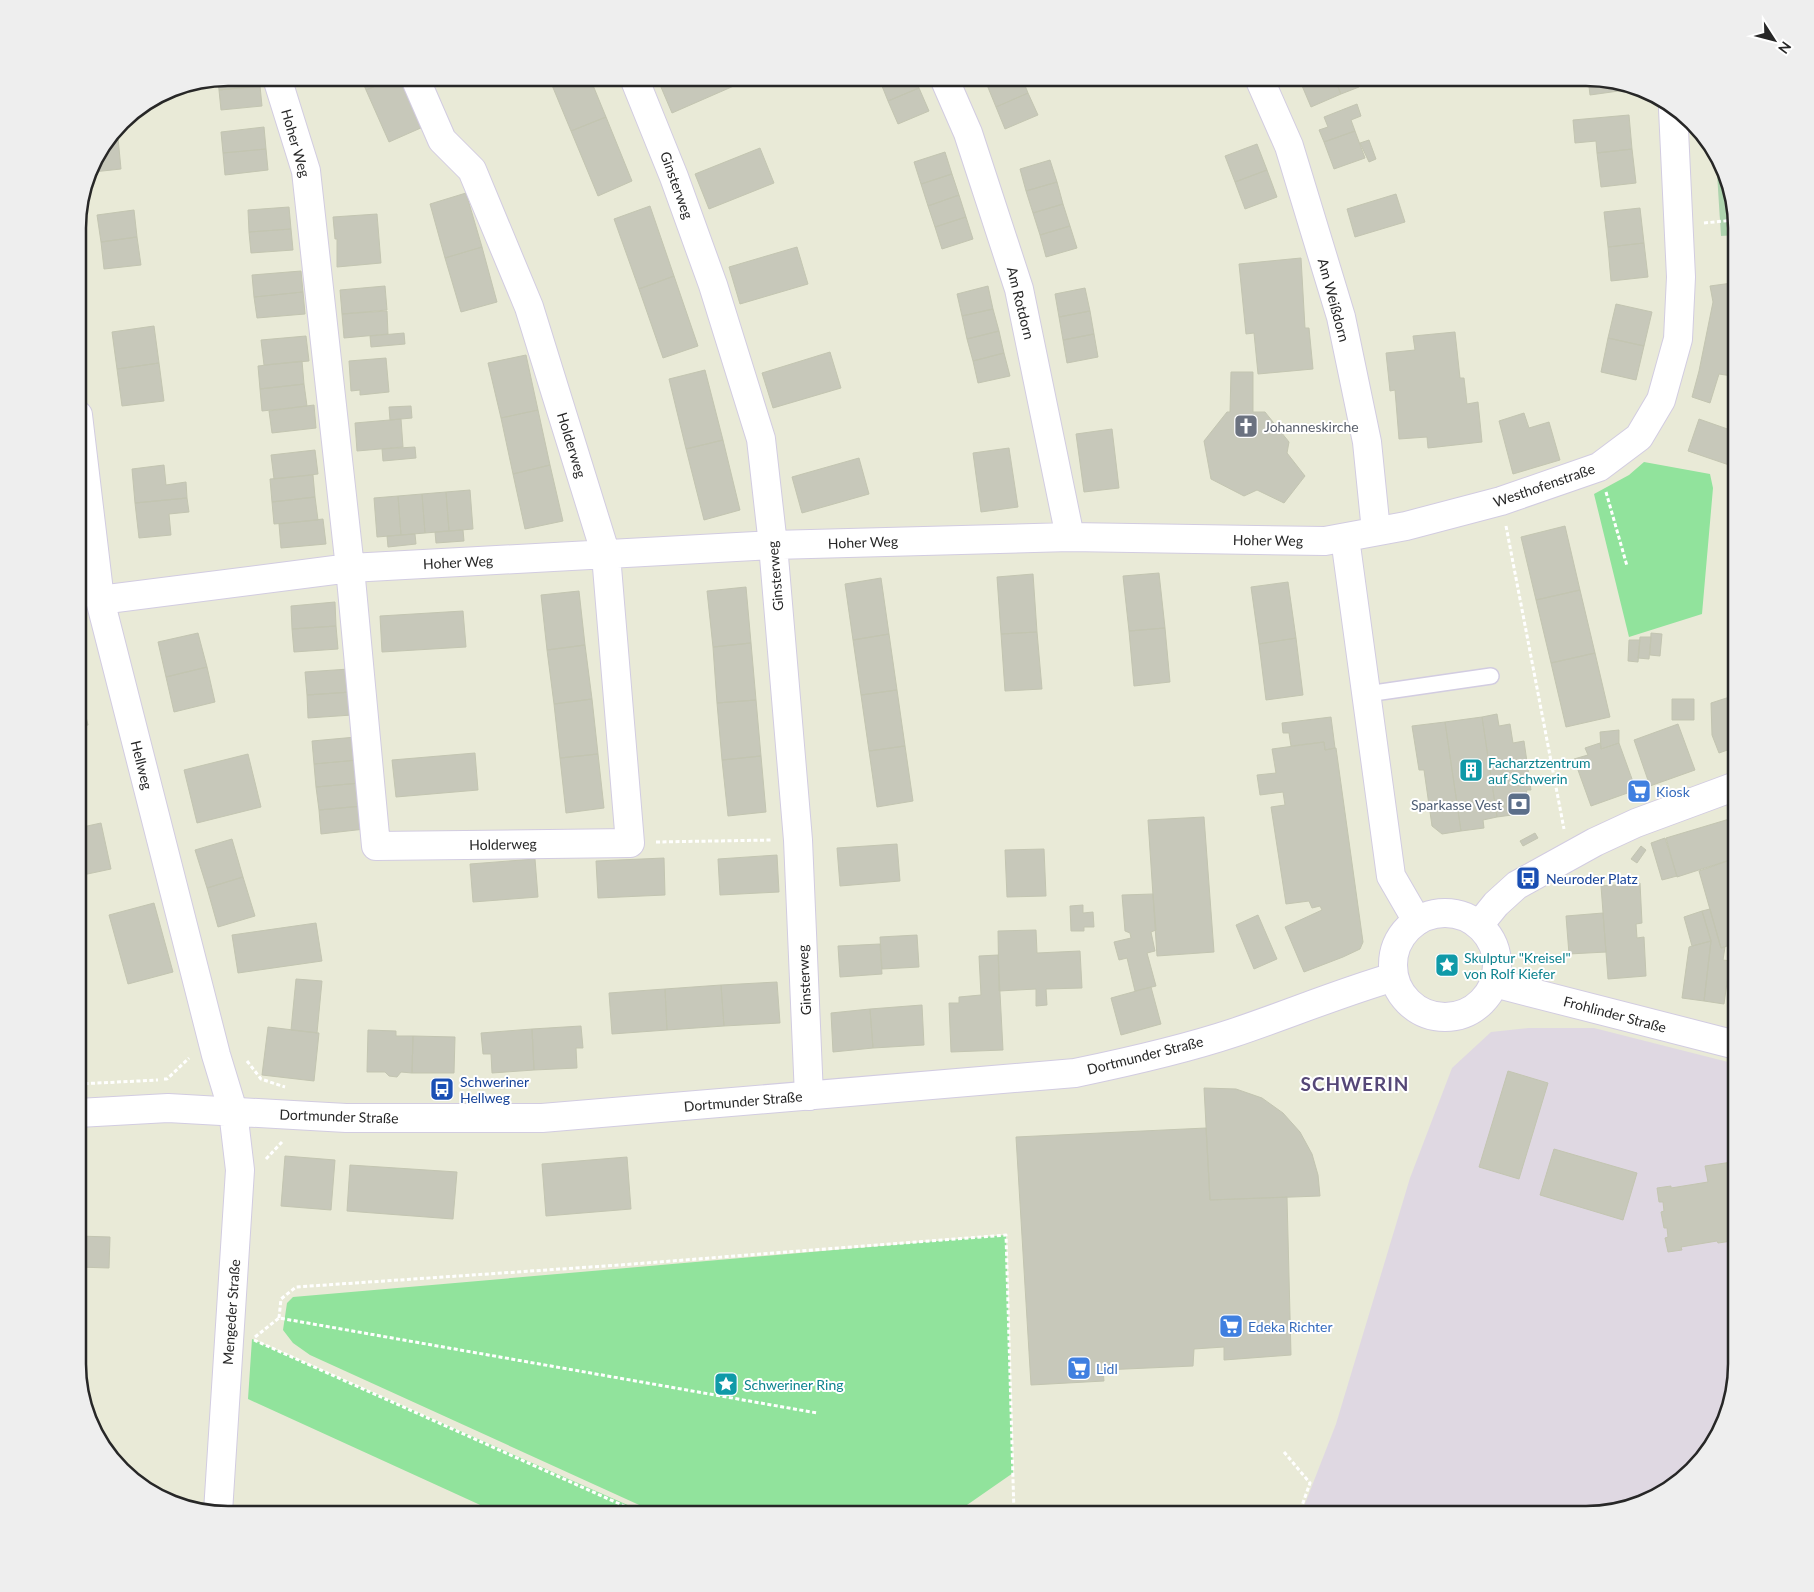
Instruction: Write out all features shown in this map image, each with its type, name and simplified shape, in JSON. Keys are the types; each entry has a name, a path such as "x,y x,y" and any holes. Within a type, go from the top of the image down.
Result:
{"street":[{"name":"Hoher Weg","path":"279,86 306,171 350,568 376,846"},
{"name":"Holderweg","path":"376,846 630,843 606,555 529,307 472,170 442,140 418,86"},
{"name":"Ginsterweg","path":"637,86 674,177 709,276 760,439 773,545 798,840 809,1096"},
{"name":"Am Rotdorn","path":"947,86 968,133 1019,289 1070,537"},
{"name":"Am Weißdorn","path":"1263,86 1289,146 1341,317 1366,442 1376,531"},
{"name":"Westhofenstraße","path":"1376,531 1406,526 1501,501 1599,467 1639,436 1661,400 1678,339 1681,277 1673,117"},
{"name":"Hellweg","path":"87,491 100,600 212,1037 233,1111"},
{"name":"Hoher Weg","path":"100,600 350,568 773,545 1070,537 1325,542 1376,531"},
{"path":"1345,538 1391,876 1417,921"},
{"path":"1479,925 1496,904 1517,885 1573,854 1636,823 1727,789"},
{"path":"1449,912 1461,915 1479,925 1492,942 1497,955 1494,983 1487,995 1478,1005 1467,1012 1446,1017 1428,1014 1416,1008 1403,994 1394,977 1393,960 1397,944 1402,936 1417,921 1427,916 1449,912"},
{"name":"Dortmunder Straße","path":"87,1112 168,1108 346,1118 542,1118 1075,1073 1155,1055 1232,1033 1362,986 1394,977"},
{"name":"Frohlinder Straße","path":"1494,983 1728,1043"},
{"name":"Mengeder Straße","path":"218,1505 240,1170 233,1111"}],"lane":[{"path":"1367,694 1491,676"}],"path":[{"path":"1599,467 1626,566"},
{"path":"1501,501 1562,824 1573,854"},
{"path":"630,843 798,840"},
{"path":"87,1083 167,1079"},
{"path":"624,1506 252,1339 279,1318 281,1299 296,1287 610,1266 1006,1235 1014,1506"},
{"path":"279,1318 817,1413"},
{"path":"1284,1452 1310,1483 1302,1506"}],"shaded area":[{"path":"1529,1028 1594,1028 1728,1062 1728,1364 1723,1401 1717,1418 1704,1443 1679,1471 1649,1491 1623,1501 1586,1506 1304,1506 1336,1424 1410,1178 1452,1068 1491,1032"}],"green space":[{"path":"1717,174 1723,191 1727,219 1727,236 1721,236"},
{"path":"1644,462 1710,474 1713,488 1702,614 1629,637 1594,494 1629,475"},
{"path":"1006,1235 1013,1473 966,1506 641,1506 310,1355 293,1343 283,1330 287,1303 293,1297"},
{"path":"252,1339 630,1506 482,1506 248,1399"}],"building":[{"path":"260,86 219,90 219,87"},
{"path":"260,86 262,106 221,110 219,90"},
{"path":"364,86 376,86 366,90"},
{"path":"376,86 405,86 423,127 389,142 366,90"},
{"path":"552,86 593,86 606,117 571,131"},
{"path":"661,86 734,86 672,113"},
{"path":"882,86 918,86 919,88 888,101"},
{"path":"987,86 1025,86 1028,93 996,107"},
{"path":"1302,86 1338,86 1341,94 1311,107"},
{"path":"1338,86 1359,87 1341,94"},
{"path":"1589,86 1621,91 1590,95"},
{"path":"919,88 929,111 898,124 888,101"},
{"path":"1028,93 1038,115 1005,129 996,107"},
{"path":"1357,104 1361,116 1351,120 1355,131 1324,142 1319,130 1328,127 1324,117"},
{"path":"1629,115 1632,149 1597,153 1596,141 1575,143 1573,120"},
{"path":"606,117 632,181 598,196 571,131"},
{"path":"264,127 266,149 223,153 221,132"},
{"path":"1355,131 1365,158 1334,169 1324,142"},
{"path":"118,139 121,169 99,171 105,157"},
{"path":"1369,140 1376,159 1369,162 1360,143"},
{"path":"1257,144 1267,170 1235,182 1225,156"},
{"path":"760,148 774,183 709,209 695,174"},
{"path":"266,149 268,170 225,175 223,153"},
{"path":"1632,149 1636,183 1601,187 1597,153"},
{"path":"945,152 952,174 921,184 914,162"},
{"path":"1050,160 1057,182 1026,191 1020,169"},
{"path":"1267,170 1277,197 1245,209 1235,182"},
{"path":"952,174 959,195 928,206 921,184"},
{"path":"1057,182 1063,204 1033,213 1026,191"},
{"path":"466,193 482,247 445,258 430,204"},
{"path":"1396,194 1405,222 1355,237 1347,209"},
{"path":"959,195 966,217 935,227 928,206"},
{"path":"1063,204 1070,226 1040,235 1033,213"},
{"path":"650,206 674,276 639,289 614,219"},
{"path":"289,207 291,229 249,232 248,210"},
{"path":"1640,208 1644,243 1608,247 1604,212"},
{"path":"134,210 137,237 101,242 97,215"},
{"path":"377,214 381,263 337,267 337,239 335,239 333,217"},
{"path":"966,217 973,239 942,249 935,227"},
{"path":"1070,226 1077,248 1046,257 1040,235"},
{"path":"291,229 293,250 251,253 249,232"},
{"path":"137,237 141,265 104,269 101,242"},
{"path":"1644,243 1648,277 1611,281 1608,247"},
{"path":"482,247 497,302 461,312 445,258"},
{"path":"797,247 808,284 740,304 729,267"},
{"path":"1301,258 1305,328 1309,328 1313,369 1258,374 1254,333 1246,334 1239,264"},
{"path":"301,271 303,292 254,297 252,275"},
{"path":"674,276 698,346 663,358 639,289"},
{"path":"1727,284 1727,375 1719,374 1710,403 1692,397 1713,302 1710,286"},
{"path":"385,286 387,310 342,314 340,290"},
{"path":"988,286 993,309 962,316 957,294"},
{"path":"1085,288 1090,311 1059,317 1055,294"},
{"path":"303,292 305,314 257,318 254,297"},
{"path":"1616,304 1652,312 1644,346 1608,338"},
{"path":"993,309 999,331 967,339 962,316"},
{"path":"387,311 388,334 344,338 342,314"},
{"path":"1090,311 1094,334 1063,340 1059,317"},
{"path":"154,326 159,363 117,369 112,332"},
{"path":"999,331 1004,353 973,361 967,339"},
{"path":"1455,332 1460,378 1464,378 1467,404 1478,402 1482,442 1428,448 1427,437 1399,439 1395,390 1390,391 1386,353 1415,350 1413,336"},
{"path":"404,333 405,344 371,347 370,336"},
{"path":"1094,334 1098,357 1067,363 1063,340"},
{"path":"306,336 309,361 264,365 261,340"},
{"path":"1608,338 1644,346 1636,380 1601,372"},
{"path":"830,352 841,388 773,408 762,373"},
{"path":"1004,353 1010,376 978,383 973,361"},
{"path":"526,355 538,410 501,418 488,363"},
{"path":"386,358 389,392 360,395 360,390 351,391 349,361"},
{"path":"302,361 304,384 260,389 258,366"},
{"path":"159,363 164,401 122,406 117,369"},
{"path":"705,370 723,440 686,449 669,379"},
{"name":"Johanneskirche","path":"1231,372 1253,372 1253,412 1265,412 1289,442 1287,453 1305,476 1284,503 1257,490 1244,496 1211,479 1204,441 1227,412 1230,412"},
{"path":"304,384 307,406 262,411 260,389"},
{"path":"314,405 316,428 272,433 269,411"},
{"path":"411,406 412,418 390,420 389,407"},
{"path":"538,410 550,465 513,474 501,418"},
{"path":"1524,413 1529,428 1549,422 1560,460 1513,474 1499,421"},
{"path":"401,419 403,447 357,451 355,423"},
{"path":"1699,419 1727,429 1727,464 1688,451"},
{"path":"1112,429 1119,488 1084,492 1076,434"},
{"path":"723,440 740,510 704,520 686,449"},
{"path":"415,447 416,458 383,461 382,449"},
{"path":"1009,448 1018,507 981,512 973,453"},
{"path":"315,450 318,474 274,479 271,455"},
{"path":"859,458 869,494 802,513 792,477"},
{"path":"164,465 166,485 186,482 187,498 135,503 132,469"},
{"path":"550,465 563,521 525,529 513,474"},
{"path":"313,475 315,497 272,502 270,479"},
{"path":"470,490 473,529 449,531 446,492"},
{"path":"446,492 449,531 425,533 422,494"},
{"path":"422,494 425,533 401,535 398,496"},
{"path":"398,496 401,535 377,537 374,498"},
{"path":"315,497 318,520 274,524 272,502"},
{"path":"187,498 189,512 169,514 171,535 139,538 135,503"},
{"path":"323,519 326,544 281,548 279,524"},
{"path":"1565,526 1580,590 1536,600 1521,537"},
{"path":"463,530 464,541 436,543 435,532"},
{"path":"415,534 416,544 388,547 387,536"},
{"path":"1159,573 1165,628 1129,631 1123,576"},
{"path":"1033,574 1037,632 1001,634 997,577"},
{"path":"881,578 889,634 853,640 845,584"},
{"path":"1288,582 1296,638 1259,644 1251,587"},
{"path":"746,587 751,643 713,647 707,591"},
{"path":"1580,590 1595,653 1551,663 1536,600"},
{"path":"579,591 585,645 547,650 541,595"},
{"path":"335,602 336,626 292,629 291,606"},
{"path":"463,611 466,647 382,652 380,616"},
{"path":"336,626 338,649 294,652 292,629"},
{"path":"1165,628 1170,682 1134,686 1129,631"},
{"path":"1037,632 1042,689 1005,691 1001,634"},
{"path":"198,633 207,667 166,677 158,642"},
{"path":"1651,633 1662,634 1660,656 1650,655"},
{"path":"889,634 897,690 861,695 853,640"},
{"path":"1640,637 1651,637 1649,659 1638,658"},
{"path":"1296,638 1303,695 1266,700 1259,644"},
{"path":"1629,640 1640,640 1638,662 1628,661"},
{"path":"751,643 756,700 717,703 713,647"},
{"path":"585,645 592,699 554,704 547,650"},
{"path":"1595,653 1610,717 1566,727 1551,663"},
{"path":"207,667 215,702 174,712 166,677"},
{"path":"349,669 351,692 307,695 305,672"},
{"path":"897,690 905,746 869,751 861,695"},
{"path":"351,692 352,715 308,718 307,695"},
{"path":"1727,698 1727,750 1719,753 1712,735 1711,703"},
{"path":"592,699 598,754 560,758 554,704"},
{"path":"1672,699 1694,699 1694,720 1672,720"},
{"path":"756,700 761,756 722,760 717,703"},
{"path":"1497,714 1499,726 1510,724 1513,743 1524,741 1531,790 1527,790 1525,797 1527,803 1524,807 1518,807 1512,811 1512,815 1497,817 1482,717"},
{"path":"1331,717 1335,748 1325,750 1324,742 1291,746 1289,733 1283,733 1282,723"},
{"name":"Facharztzentrum auf Schwerin","path":"1482,717 1497,817 1483,820 1484,828 1461,831 1445,722"},
{"path":"1445,722 1461,831 1442,834 1432,826 1424,770 1419,770 1412,726"},
{"path":"1678,724 1695,770 1650,786 1634,740"},
{"path":"1619,730 1619,743 1601,749 1600,732"},
{"path":"356,737 358,760 314,764 312,741"},
{"path":"1324,742 1325,750 1336,748 1363,942 1360,949 1304,972 1285,927 1322,910 1320,906 1312,908 1309,901 1286,904 1271,807 1285,805 1283,792 1260,795 1257,775 1276,773 1272,749"},
{"path":"1600,743 1601,749 1619,743 1636,790 1591,806 1574,759 1588,755 1585,748"},
{"path":"905,746 913,801 877,807 869,751"},
{"path":"475,753 478,790 396,797 392,760"},
{"path":"248,754 261,807 197,823 184,770"},
{"path":"598,754 604,808 566,813 560,758"},
{"path":"761,756 766,812 728,816 722,760"},
{"path":"358,760 360,783 316,787 314,764"},
{"path":"360,783 362,806 319,810 316,787"},
{"path":"362,806 365,829 321,834 319,810"},
{"path":"1204,817 1214,952 1157,956 1148,820"},
{"path":"1728,820 1728,861 1677,877 1666,838"},
{"path":"101,823 111,869 87,874 87,826"},
{"path":"1535,833 1538,838 1523,846 1520,841"},
{"path":"1665,838 1677,876 1662,880 1651,843"},
{"path":"232,839 243,877 207,888 195,850"},
{"path":"897,844 900,881 840,886 837,848"},
{"path":"1641,846 1646,850 1637,863 1631,859"},
{"path":"1044,849 1046,896 1007,897 1005,850"},
{"path":"777,855 779,892 720,895 718,859"},
{"path":"664,858 665,895 598,898 596,861"},
{"path":"535,859 538,897 473,902 470,864"},
{"path":"1728,861 1728,946 1721,948 1699,871"},
{"path":"243,877 255,916 218,927 207,888"},
{"path":"1640,883 1642,923 1636,924 1637,938 1644,937 1646,976 1608,979 1601,886"},
{"path":"1153,894 1156,930 1151,932 1155,951 1147,953 1156,986 1135,991 1127,958 1119,960 1114,942 1131,938 1130,933 1125,931 1122,895"},
{"path":"154,903 173,972 128,984 109,915"},
{"path":"1083,905 1083,913 1093,912 1094,927 1084,927 1084,931 1071,931 1070,906"},
{"path":"1710,909 1721,948 1725,947 1723,960 1728,961 1728,978 1724,1004 1704,1001 1711,941 1702,911"},
{"path":"1702,911 1711,941 1692,946 1684,917"},
{"path":"1603,913 1606,952 1569,954 1566,916"},
{"path":"1258,915 1277,959 1254,969 1236,925"},
{"path":"316,923 322,961 238,973 232,935"},
{"path":"1036,930 1037,953 1080,951 1082,988 1046,989 1047,1005 1036,1006 1036,989 999,991 998,931"},
{"path":"917,935 919,967 882,969 880,937"},
{"path":"1711,941 1704,1001 1682,998 1689,947"},
{"path":"880,944 882,974 840,977 838,946"},
{"path":"998,955 1003,1050 951,1052 949,1003 959,1003 959,997 981,995 979,956"},
{"path":"296,979 322,981 317,1033 291,1030"},
{"path":"777,982 780,1023 724,1026 721,985"},
{"path":"721,985 724,1026 667,1030 665,989"},
{"path":"1151,987 1161,1024 1121,1035 1111,998"},
{"path":"665,989 667,1030 612,1034 609,993"},
{"path":"922,1005 924,1045 873,1048 870,1009"},
{"path":"870,1009 873,1048 833,1052 831,1013"},
{"path":"581,1026 583,1048 576,1048 577,1068 534,1070 532,1029"},
{"path":"268,1027 319,1033 314,1081 262,1075"},
{"path":"532,1029 534,1070 492,1073 491,1054 483,1054 481,1033"},
{"path":"368,1030 396,1031 396,1036 413,1036 412,1073 401,1072 397,1077 389,1076 385,1072 367,1072"},
{"path":"413,1036 455,1037 454,1073 412,1073"},
{"path":"1508,1071 1548,1083 1519,1179 1479,1167"},
{"path":"1204,1088 1236,1089 1262,1098 1283,1113 1300,1132 1312,1154 1318,1175 1320,1196 1210,1200"},
{"path":"1206,1128 1210,1200 1287,1197 1291,1355 1224,1360 1224,1347 1194,1349 1193,1366 1103,1370 1104,1381 1031,1385 1016,1137"},
{"path":"1554,1149 1637,1173 1623,1220 1540,1195"},
{"path":"285,1156 335,1160 331,1210 281,1206"},
{"path":"627,1157 631,1209 546,1216 542,1164"},
{"path":"1728,1163 1728,1242 1718,1243 1717,1241 1681,1247 1682,1250 1668,1252 1665,1238 1668,1237 1667,1228 1664,1228 1661,1212 1664,1211 1663,1202 1659,1202 1657,1188 1671,1186 1671,1188 1708,1182 1705,1166"},
{"path":"350,1165 457,1172 453,1219 347,1211"},
{"path":"87,1236 110,1237 109,1268 87,1267"}],"place":[{"name":"Johanneskirche","path":"1246,426"},
{"name":"Facharztzentrum auf Schwerin","path":"1471,770"},
{"name":"Kiosk","path":"1639,791"},
{"name":"Sparkasse Vest","path":"1519,804"},
{"name":"Neuroder Platz","path":"1528,878"},
{"name":"Skulptur \"Kreisel\" von Rolf Kiefer","path":"1447,965"},
{"name":"Schweriner Hellweg","path":"442,1089"},
{"name":"Edeka Richter","path":"1231,1326"},
{"name":"Lidl","path":"1079,1368"},
{"name":"Schweriner Ring","path":"726,1384"}],"district":[{"name":"SCHWERIN","path":"1355,1083"}]}
